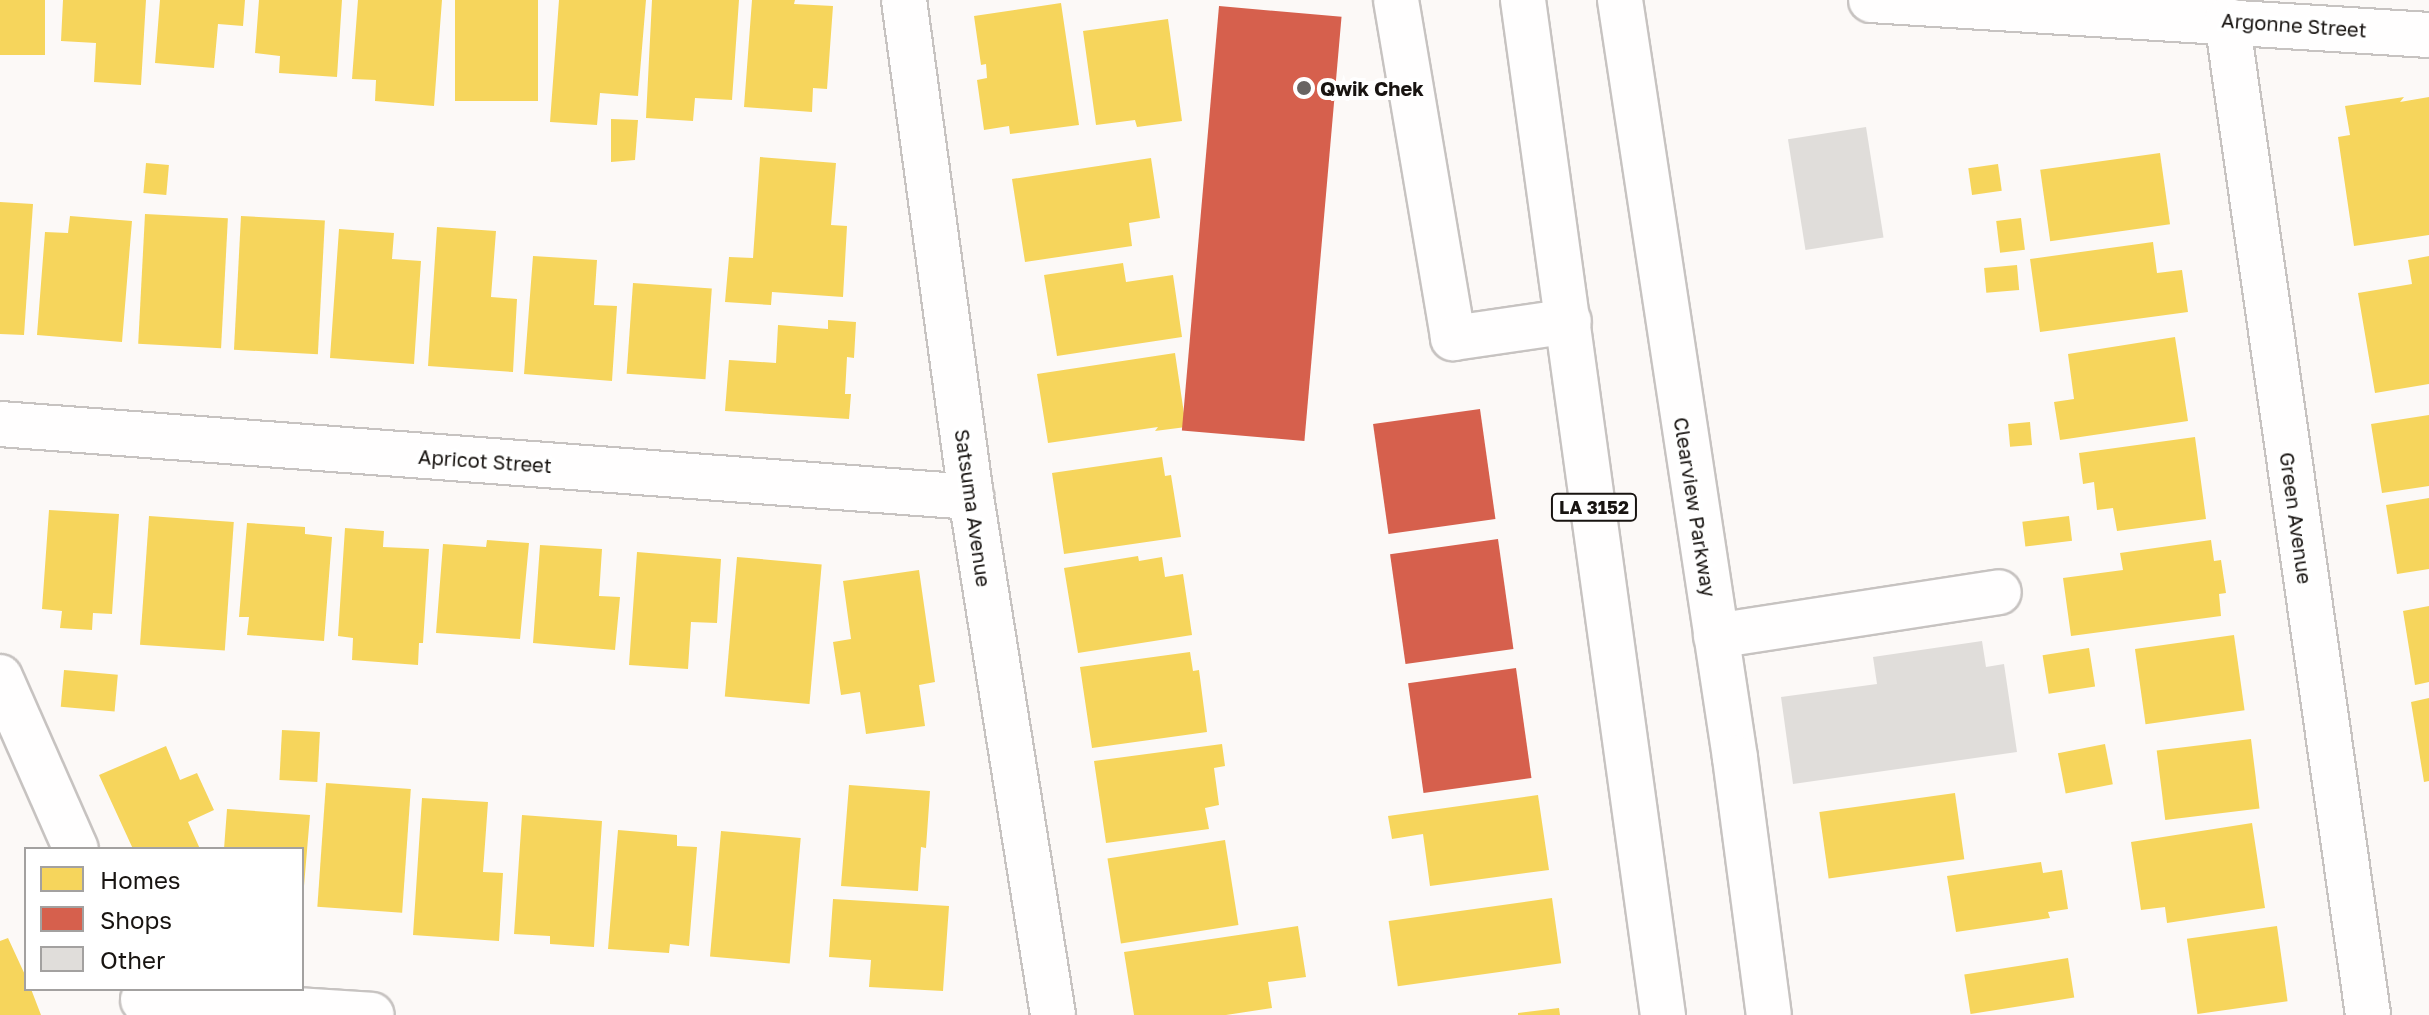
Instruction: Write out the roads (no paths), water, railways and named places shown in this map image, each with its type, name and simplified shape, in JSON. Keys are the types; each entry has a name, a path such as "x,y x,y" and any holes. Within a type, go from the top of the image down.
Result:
{"main road":[{"name":"Satsuma Avenue","path":"904,0 971,497 1053,1015"},
{"path":"1396,0 1453,338 1569,321"},
{"name":"LA 3152","path":"1523,0 1663,1015"},
{"name":"Clearview Parkway","path":"1620,0 1716,636 1769,1015"},
{"name":"Argonne Street","path":"1871,0 2182,9 2227,20 2429,35"},
{"name":"Green Avenue","path":"2227,20 2368,1015"},
{"name":"Apricot Street","path":"0,424 971,497"},
{"path":"1716,636 1999,592"},
{"path":"0,677 75,847"},
{"path":"144,1001 372,1015"}],"place":[{"name":"Qwik Chek","path":"1304,88"}]}
